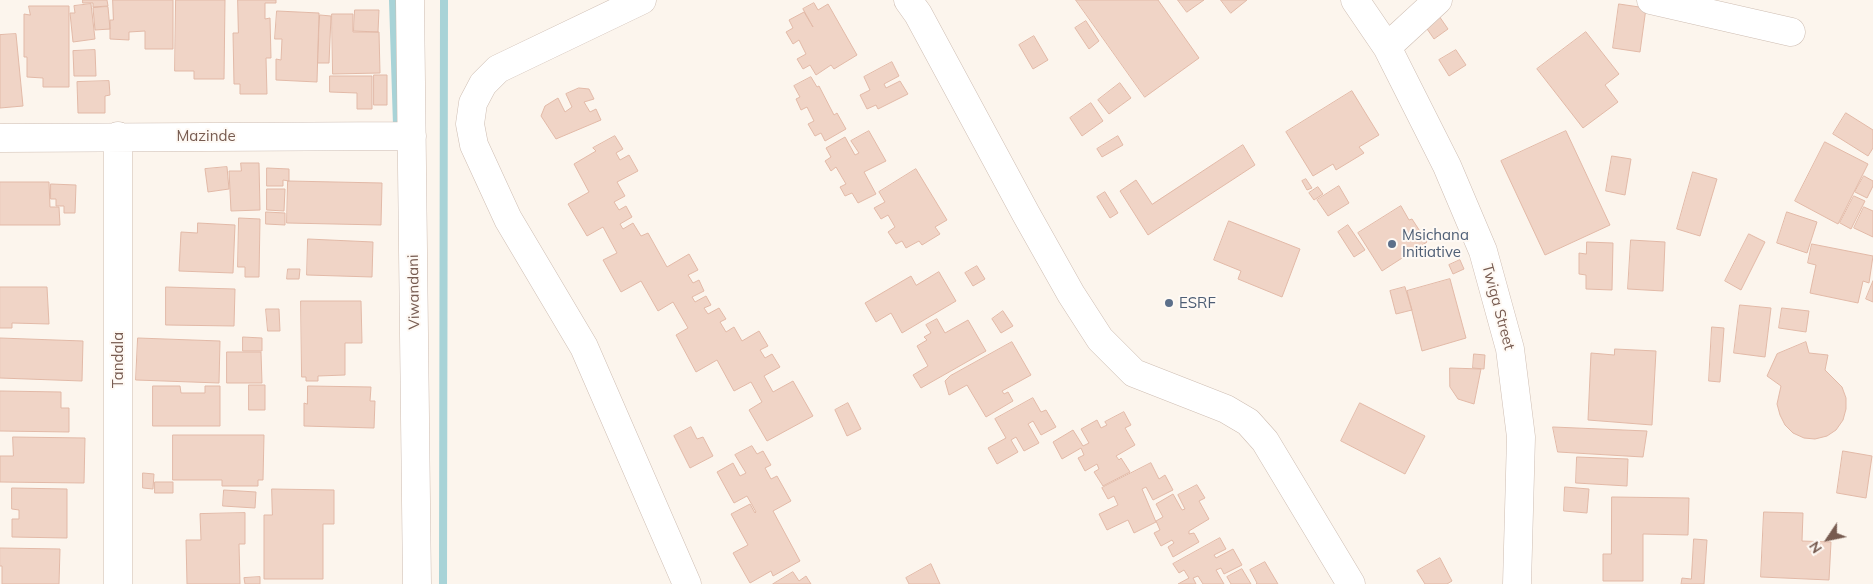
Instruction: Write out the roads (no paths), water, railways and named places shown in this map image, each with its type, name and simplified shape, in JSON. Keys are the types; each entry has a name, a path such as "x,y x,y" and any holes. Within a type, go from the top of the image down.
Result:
{"street":[{"name":"Viwandani","path":"410,0 418,584"},
{"path":"642,0 498,69 483,84 473,103 470,124 474,145 508,219 584,347 687,584"},
{"path":"908,0 918,14 1071,294 1100,339 1134,373 1226,408 1248,422 1265,441 1352,584"},
{"name":"Twiga Street","path":"1356,0 1387,47 1448,166 1483,250 1510,349 1521,437 1518,584"},
{"path":"1387,47 1438,0"},
{"path":"1651,0 1792,32"},
{"name":"Tandala","path":"118,136 118,584"},
{"name":"Mazinde","path":"0,138 412,136"}],"waterway":[{"path":"393,0 397,125"},
{"path":"443,584 444,0"}],"place":[{"name":"Msichana Initiative","path":"1392,244"},
{"name":"ESRF","path":"1169,303"}]}
